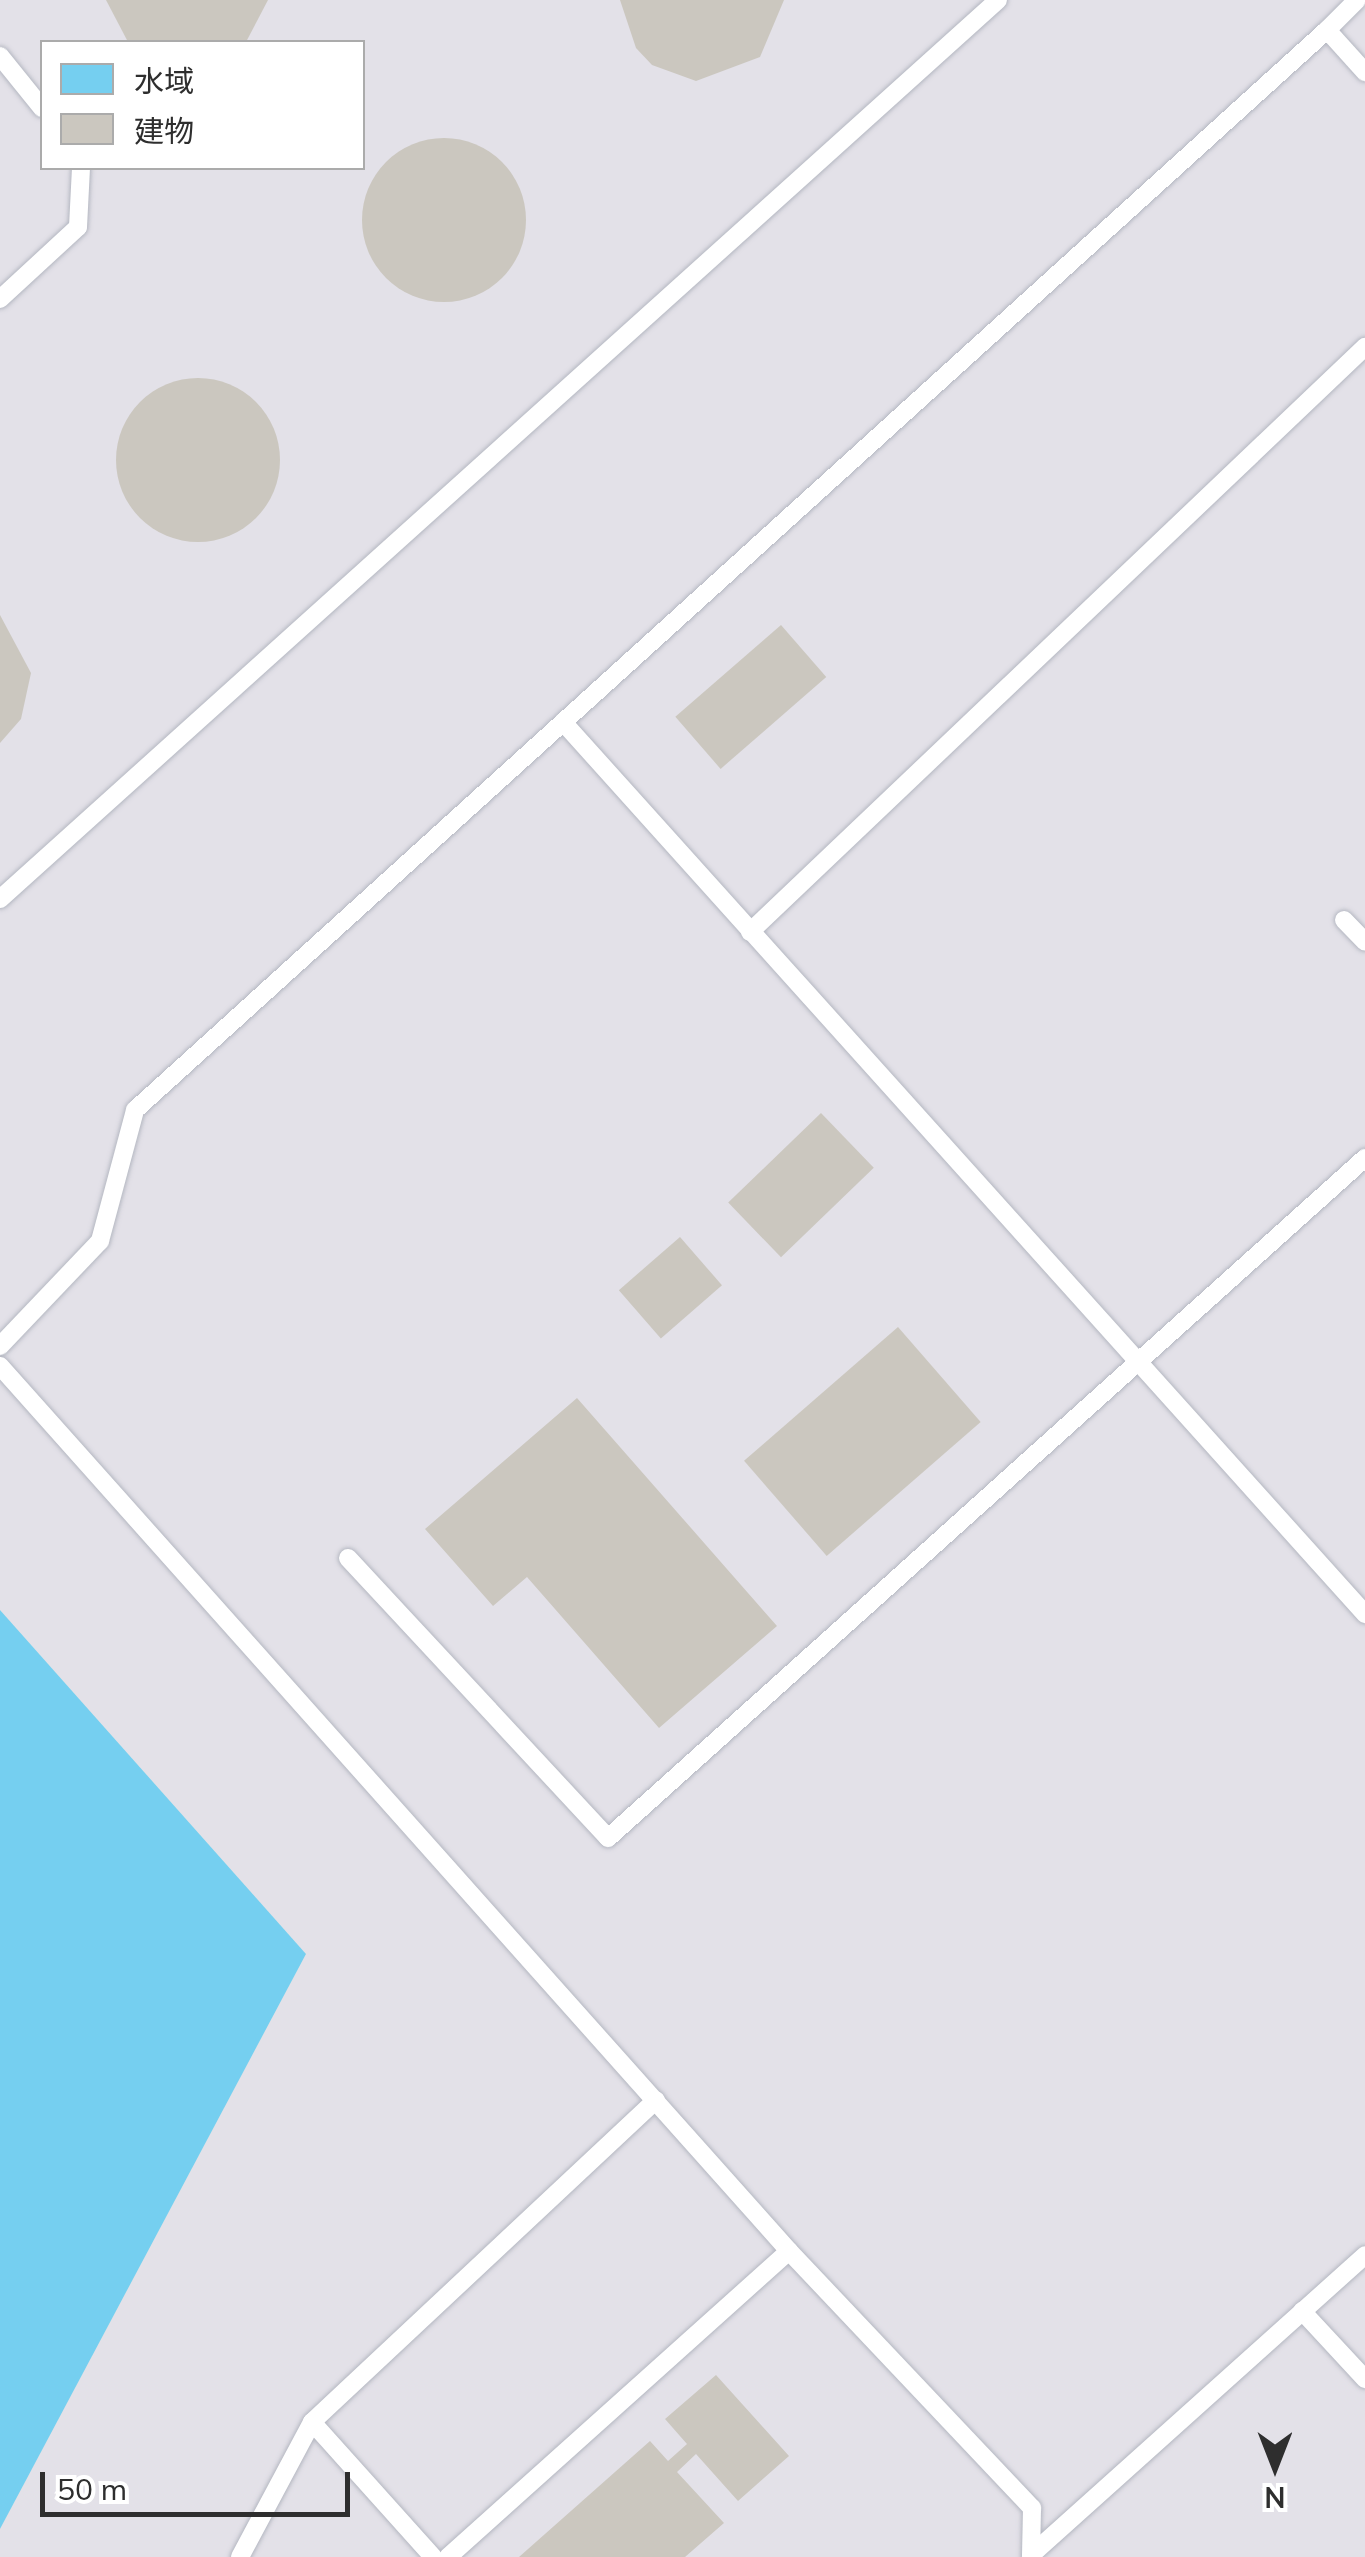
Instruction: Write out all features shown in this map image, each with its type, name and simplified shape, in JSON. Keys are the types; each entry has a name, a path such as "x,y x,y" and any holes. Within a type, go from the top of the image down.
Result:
{"lane":[{"path":"0,899 998,0"},
{"path":"0,1346 100,1241 136,1110 1357,0"},
{"path":"1327,30 1365,72"},
{"path":"0,56 40,106"},
{"path":"0,298 78,227 81,170"},
{"path":"750,932 1365,348"},
{"path":"564,722 1134,1365 1365,1614"},
{"path":"1344,920 1365,942"},
{"path":"348,1558 608,1838 1365,1158"},
{"path":"0,1366 789,2251 1032,2508 1031,2556"},
{"path":"240,2557 312,2422 656,2100"},
{"path":"448,2557 789,2251"},
{"path":"1031,2556 1365,2255"},
{"path":"1302,2312 1365,2379"},
{"path":"312,2422 433,2557"}],"shaded area":[{"path":"0,0 1365,0 1365,2557 0,2557 0,2529 306,1954 0,1610"}],"water":[{"path":"0,1610 306,1954 0,2529"}],"building":[{"path":"106,0 268,0 247,40 127,40"},
{"path":"620,0 784,0 760,57 696,81 652,65 636,48"},
{"path":"444,138 475,144 502,162 520,189 526,220 520,251 502,278 475,296 444,302 413,296 386,278 368,251 362,220 368,189 386,162 413,144"},
{"path":"198,378 229,384 256,402 274,429 280,460 274,491 256,518 229,536 198,542 167,536 140,518 122,491 116,460 122,429 140,402 167,384"},
{"path":"0,615 31,673 21,719 0,743"},
{"path":"781,625 826,677 721,769 675,717"},
{"path":"821,1113 874,1168 781,1257 728,1203"},
{"path":"680,1237 722,1285 661,1338 619,1290"},
{"path":"898,1327 981,1422 827,1556 744,1461"},
{"path":"577,1398 777,1626 659,1728 527,1577 493,1606 425,1529"},
{"path":"716,2375 789,2456 738,2501 696,2454 677,2472 724,2523 685,2557 519,2557 650,2441 668,2461 687,2444 665,2419"}]}
